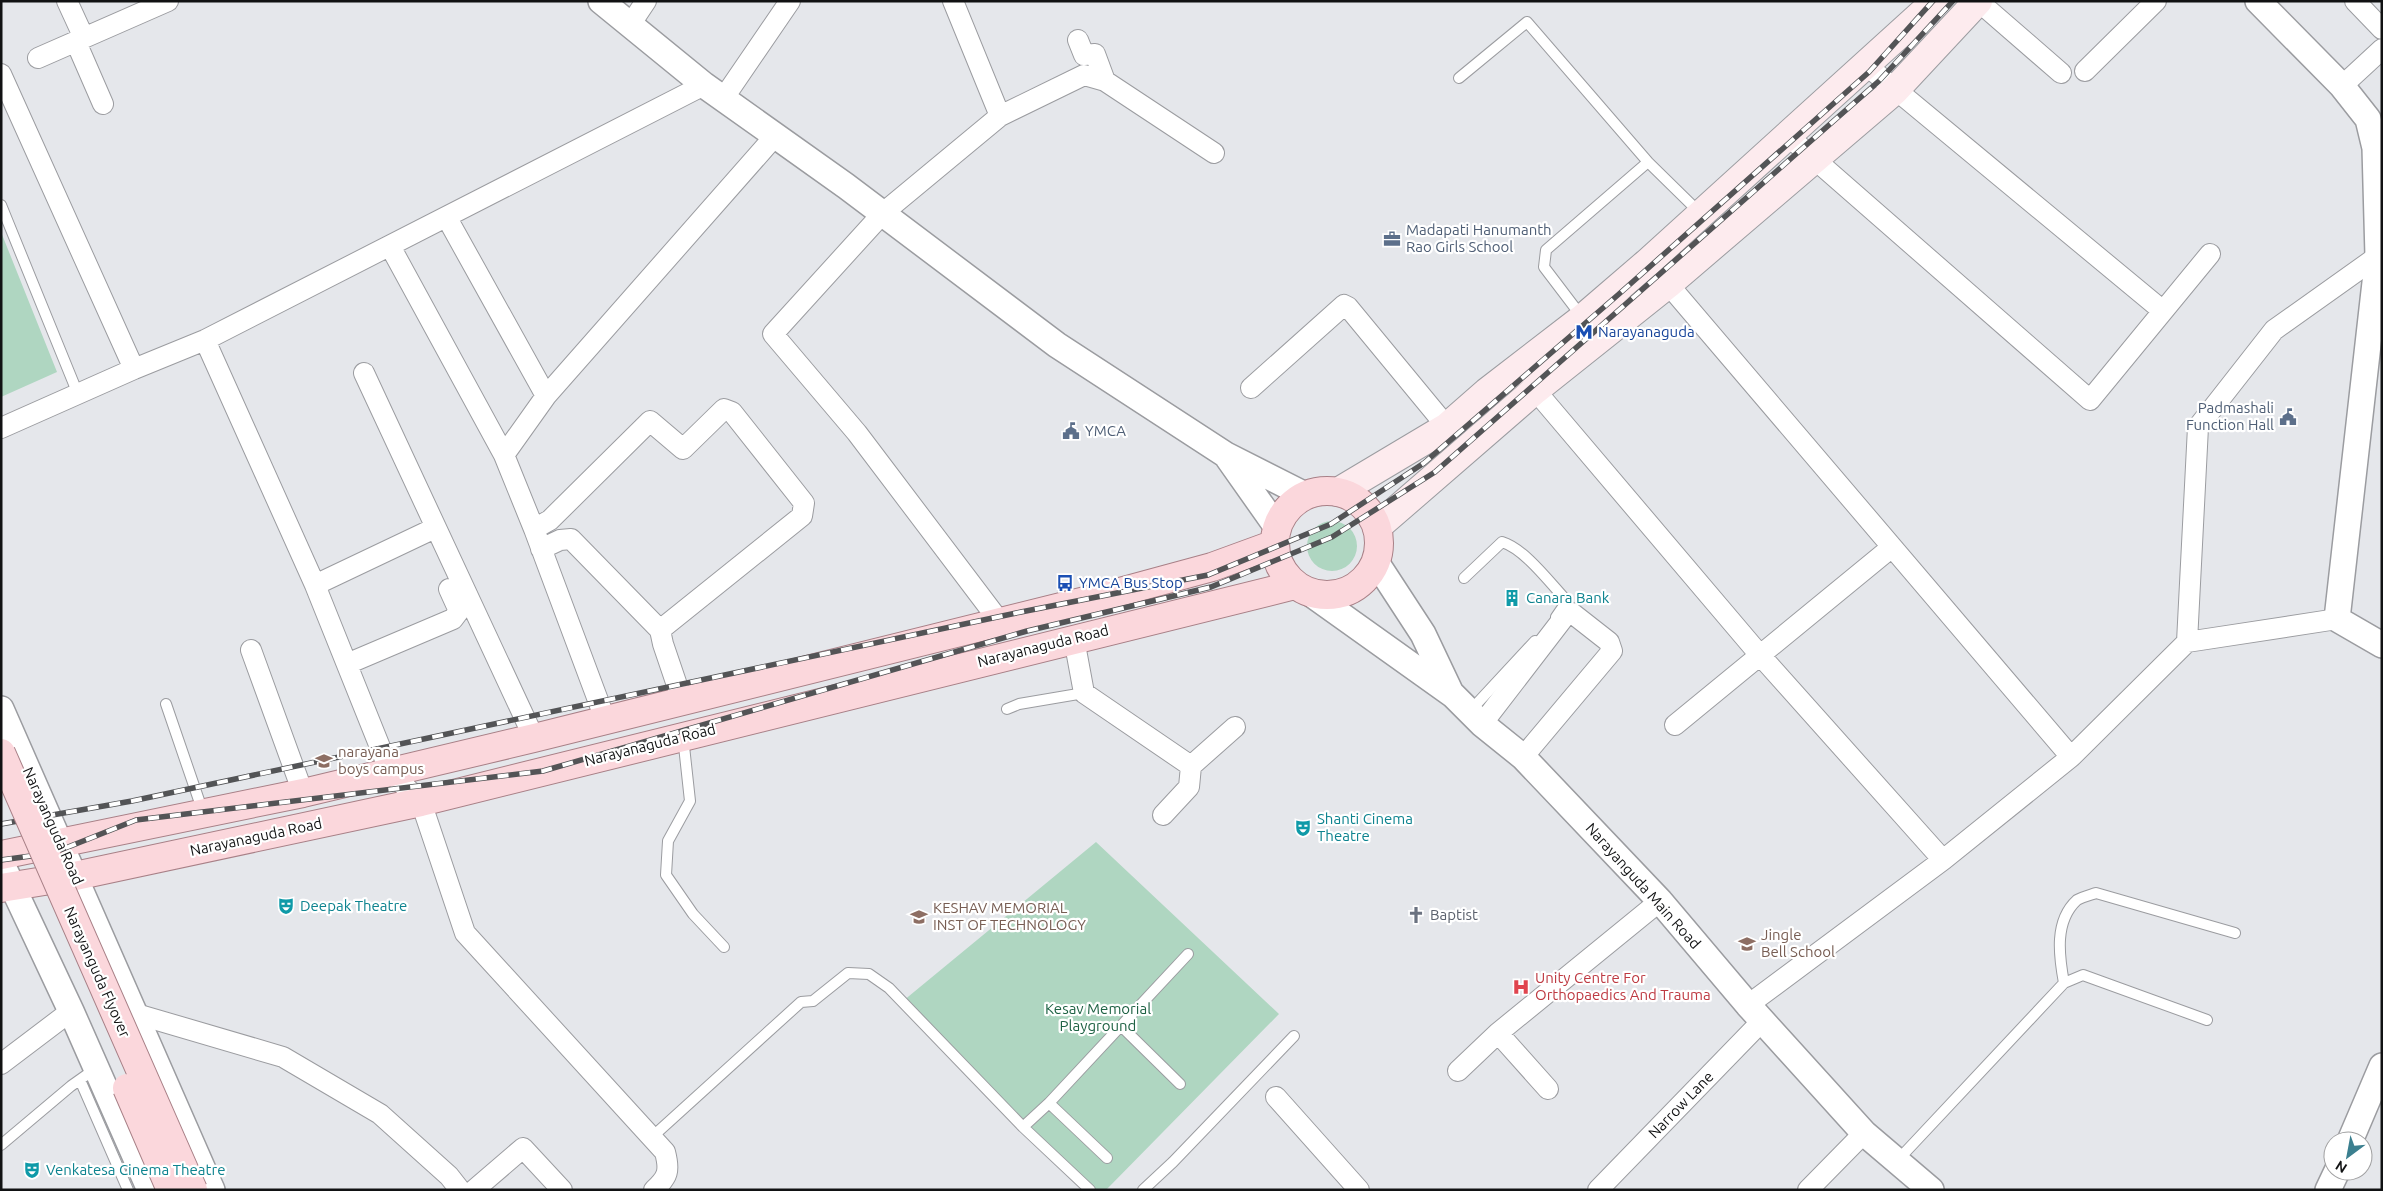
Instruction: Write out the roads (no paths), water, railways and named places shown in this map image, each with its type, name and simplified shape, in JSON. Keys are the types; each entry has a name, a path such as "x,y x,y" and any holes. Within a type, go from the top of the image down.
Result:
{"main road":[{"path":"1338,492 1447,427 1486,392 1583,318 1866,66 1936,1"},
{"path":"1377,527 1535,390 1668,284 1895,90 1978,1"},
{"path":"1321,491 1338,492 1355,498 1368,511 1377,527 1380,545 1376,562 1368,576 1356,587 1342,594 1326,596 1303,589 1284,574 1277,559 1276,535 1288,507 1305,496 1321,491"},
{"path":"1,855 303,793 534,738 1000,622 1212,567 1276,535"},
{"name":"Narayanaguda Road","path":"8,888 75,876 421,802 1074,638 1303,589"},
{"path":"944,636 952,669"},
{"name":"Narayanguda Flyover","path":"1,753 193,1190"},
{"name":"Narayanguda Flyover","path":"1,800 172,1190"}],"street":[{"path":"67,1 104,104"},
{"path":"38,58 168,1"},
{"path":"601,1 713,92 883,213 1057,345 1226,455 1305,496"},
{"path":"630,24 646,1"},
{"path":"1,428 205,340 447,218 713,92 790,1"},
{"path":"953,1 1000,116"},
{"path":"1978,1 2061,73"},
{"path":"2085,71 2156,1"},
{"path":"2258,1 2342,86 2368,119 2374,148 2379,241 2378,292 2337,619"},
{"path":"2355,1 2382,29"},
{"path":"1078,40 1084,55 1095,54 1105,81"},
{"path":"2342,86 2382,49"},
{"path":"1866,66 2163,311"},
{"path":"1,74 134,369"},
{"path":"1000,622 857,433 772,334 883,213 1000,116 1084,75 1105,81 1214,153"},
{"path":"504,455 546,396 775,136"},
{"path":"1788,136 2090,400 2210,254"},
{"path":"447,218 546,396"},
{"path":"2379,241 2274,330 2198,427 2187,642 2337,619 2382,645"},
{"path":"390,246 504,455 534,529 605,719"},
{"path":"1668,284 2071,757"},
{"path":"1251,388 1344,305 1348,307 1447,427"},
{"path":"205,340 315,585 390,772 421,802 465,933 665,1152 668,1164 665,1179 654,1190"},
{"path":"347,664 457,616 460,611 364,373"},
{"path":"1535,390 1758,654 1943,860"},
{"path":"534,529 550,520 650,421 683,449 724,409 732,412 804,503 802,516 660,630"},
{"path":"1226,455 1276,535"},
{"path":"315,585 429,531"},
{"path":"429,531 534,738"},
{"path":"541,549 560,540 571,539 660,630 662,644 682,700"},
{"path":"1675,725 1758,654 1892,547"},
{"name":"Narayanguda Main Road","path":"1376,562 1423,634 1468,710"},
{"name":"Narayanguda Main Road","path":"1303,589 1468,710 1523,757 1660,901 1864,1133 1931,1190"},
{"path":"1468,710 1565,616 1572,613 1608,642 1612,651 1523,757"},
{"path":"1074,638 1084,693 1191,766"},
{"name":"Narrow Lane","path":"1598,1190 1756,1012 2071,757 2187,642"},
{"path":"251,650 303,793"},
{"name":"Narayanguda Road","path":"1,709 212,1190"},
{"path":"1163,815 1189,787 1191,766 1235,727"},
{"path":"1,862 8,888 71,1010 88,1074 150,1190"},
{"path":"1458,1071 1498,1033 1660,901"},
{"path":"1,1064 71,1010"},
{"path":"133,1013 283,1058 380,1114 449,1176 460,1190"},
{"path":"1498,1033 1548,1089"},
{"path":"2354,1131 2382,1066"},
{"path":"1276,1097 1358,1190"},
{"path":"1808,1190 1864,1133"},
{"path":"474,1190 523,1148 562,1190"}],"lane":[{"path":"1459,78 1527,22 1648,162 1701,214"},
{"path":"1583,318 1544,267 1546,250 1648,162"},
{"path":"1,205 78,394"},
{"path":"1464,578 1502,542 1510,544 1521,553 1567,601 1556,618 1468,710"},
{"path":"1008,709 1020,704 1084,693"},
{"path":"166,704 203,812"},
{"path":"683,737 690,801 668,842 666,875 693,914 724,947"},
{"path":"2064,983 2060,962 2059,938 2065,919 2078,900 2096,893 2234,933"},
{"path":"1023,1127 1049,1103 1188,954"},
{"path":"651,1138 801,1002 813,1001 848,973 868,974 889,988 1023,1127 1090,1190"},
{"path":"1897,1161 2064,983 2083,975 2207,1020"},
{"path":"1121,1026 1180,1084"},
{"path":"1143,1190 1173,1162 1294,1036"},
{"path":"1,1145 88,1074 128,1190"},
{"path":"1049,1103 1107,1158"}],"railway":[{"path":"1,824 132,801 1021,612 1208,575 1331,524 1424,463 1619,294 1869,72 1933,1"},
{"path":"1,860 53,853 136,820 543,771 1027,631 1211,587 1332,537 1435,472 1879,81 1953,1"}],"place":[{"name":"Madapati Hanumanth Rao Girls School","path":"1392,239"},
{"name":"Narayanaguda","path":"1584,332"},
{"name":"Padmashali Function Hall","path":"2288,417"},
{"name":"YMCA","path":"1071,431"},
{"name":"YMCA Bus Stop","path":"1065,583"},
{"name":"Canara Bank","path":"1512,598"},
{"name":"narayana boys campus","path":"324,761"},
{"name":"Shanti Cinema Theatre","path":"1303,828"},
{"name":"Deepak Theatre","path":"286,906"},
{"name":"Baptist","path":"1416,915"},
{"name":"KESHAV MEMORIAL INST OF TECHNOLOGY","path":"919,917"},
{"name":"Jingle Bell School","path":"1747,944"},
{"name":"Unity Centre For Orthopaedics And Trauma","path":"1521,987"},
{"name":"Venkatesa Cinema Theatre","path":"32,1170"}],"park label":[{"name":"Kesav Memorial Playground","path":"1098,1018"}]}
